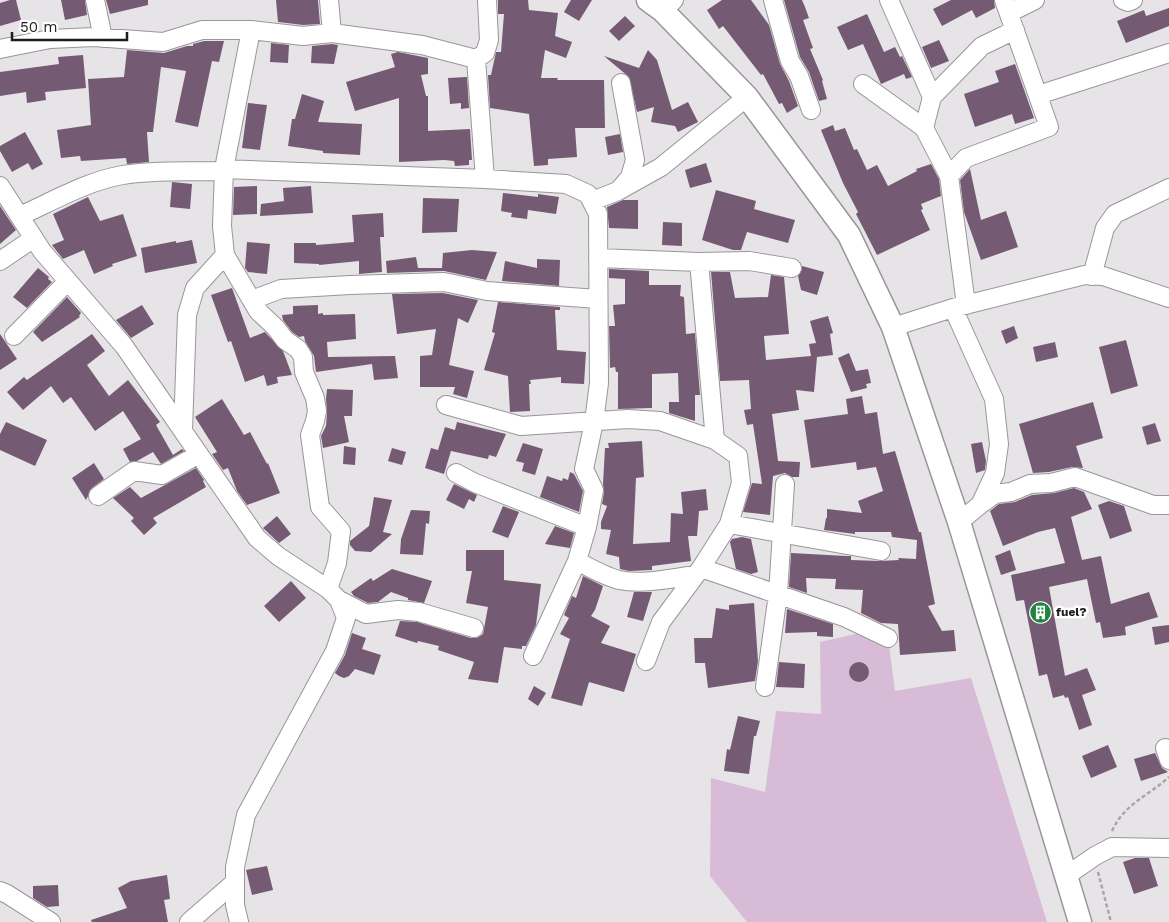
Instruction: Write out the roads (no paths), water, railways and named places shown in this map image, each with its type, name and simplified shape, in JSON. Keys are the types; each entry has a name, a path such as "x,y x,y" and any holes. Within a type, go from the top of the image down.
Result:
{"main road":[{"path":"662,4 746,97 849,235 893,326 959,522 1080,922"}],"street":[{"path":"94,0 103,38"},
{"path":"329,0 332,33"},
{"path":"0,49 50,39 103,38 163,42 202,30 251,30 303,36 332,33 422,45 476,59 485,53 490,40 487,0"},
{"path":"773,0 790,61 799,76 811,110"},
{"path":"889,0 932,97"},
{"path":"949,176 966,158 1049,127 1006,6 1035,0"},
{"path":"1123,0 1128,2 1133,0"},
{"path":"239,922 235,904 235,867 246,815 335,650 346,618 333,595 341,532 320,507 310,435 317,411 315,398 304,372 303,357 298,349 285,340 276,328 258,311 225,255 222,226 224,169 251,30"},
{"path":"924,128 932,97 982,46 1015,30"},
{"path":"1038,95 1169,53"},
{"path":"476,59 485,179"},
{"path":"618,191 630,177 635,160 622,83"},
{"path":"863,84 924,128 949,176 960,307 994,399 999,444 995,473 981,504"},
{"path":"592,201 618,191 661,167 746,97"},
{"path":"20,216 90,184 123,175 219,171 224,169 566,184 588,194 598,214 599,383 594,422 584,470 594,490 587,527 577,561 534,656"},
{"path":"0,186 42,251 124,346 257,538 278,556 333,595 366,614 398,610 419,612 474,628"},
{"path":"1092,276 1105,228 1115,214 1169,188"},
{"path":"0,261 34,238"},
{"path":"183,430 187,315 195,288 225,255"},
{"path":"598,258 698,262 749,260 792,268"},
{"path":"698,262 715,440"},
{"path":"893,326 1085,275 1103,276 1169,298"},
{"path":"14,336 68,281"},
{"path":"252,300 281,289 444,282 487,291 598,299"},
{"path":"446,405 521,426 628,419 660,421 715,440 738,456 741,483 730,524 699,571 661,622 646,661"},
{"path":"98,496 134,471 162,475 199,454"},
{"path":"456,473 475,483 587,527"},
{"path":"959,522 995,494 1011,492 1030,484 1051,483 1075,477 1153,505 1169,505"},
{"path":"765,687 778,594 785,484"},
{"path":"730,524 881,551"},
{"path":"577,561 600,573 621,580 650,582 699,571 778,594 844,617 888,638"},
{"path":"1066,876 1095,856 1112,848 1169,848"},
{"path":"189,922 235,882"},
{"path":"0,891 51,922"}],"place":[{"name":"fuel?","path":"1040,612"}]}
